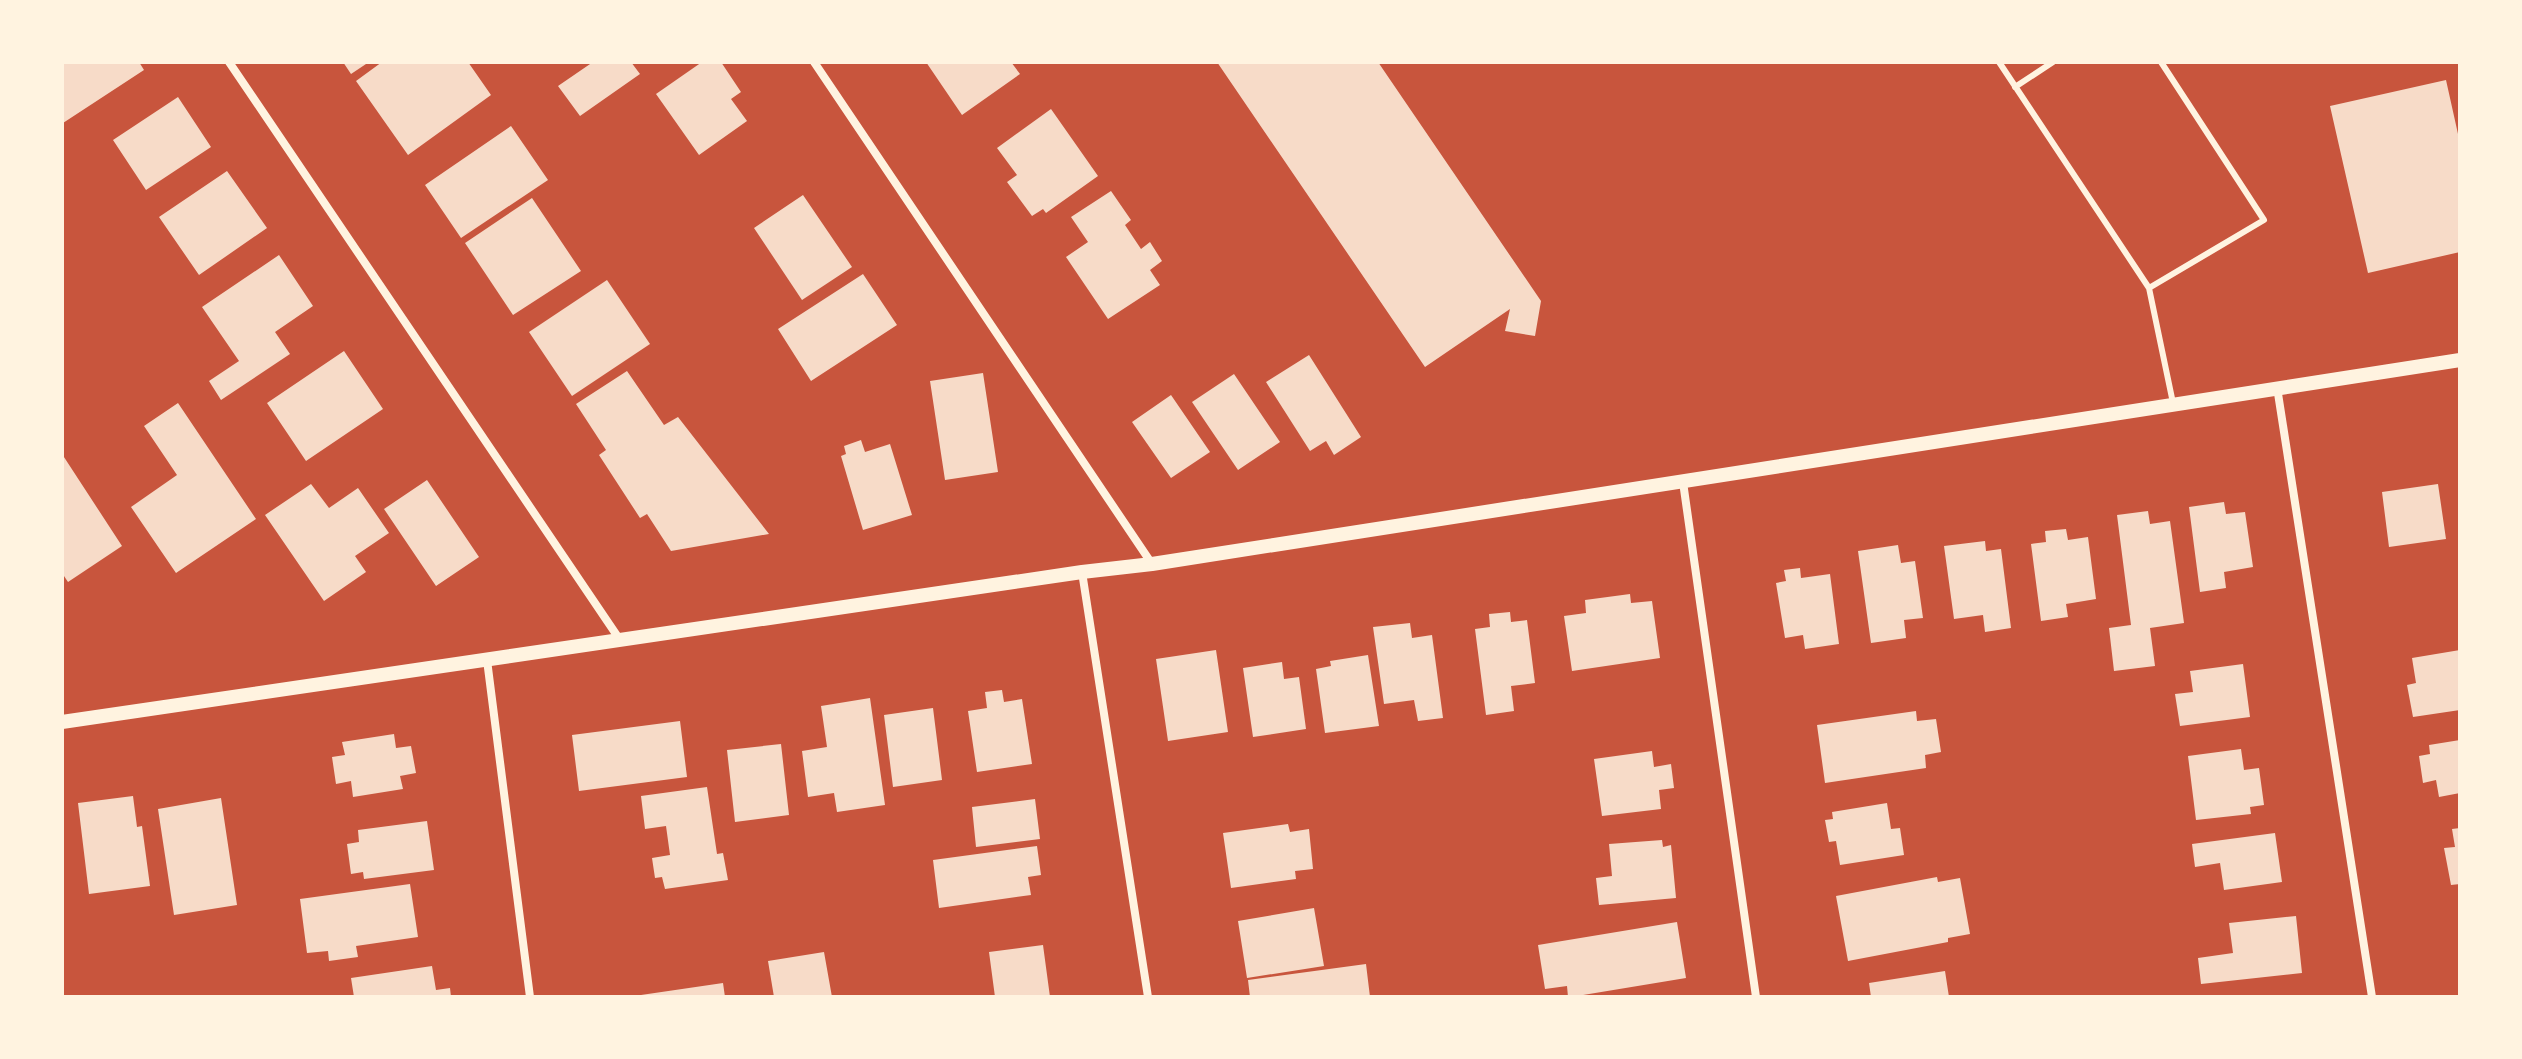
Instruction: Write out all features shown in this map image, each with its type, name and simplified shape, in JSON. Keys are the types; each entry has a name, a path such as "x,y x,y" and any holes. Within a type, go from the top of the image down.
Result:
{"street":[{"path":"229,62 620,640"},
{"path":"814,62 1152,564"},
{"path":"62,722 1152,564 2460,360"},
{"path":"2277,387 2372,997"},
{"path":"1683,482 1756,997"},
{"path":"1082,572 1148,997"},
{"path":"487,660 530,997"}],"lane":[{"path":"1999,62 2149,288 2173,404"},
{"path":"2015,87 2053,62"},
{"path":"2149,288 2264,220 2161,62"}],"building":[{"path":"62,62 139,62 144,70 63,123"},
{"path":"343,62 369,62 351,74"},
{"path":"382,62 468,62 491,95 408,155 356,81"},
{"path":"593,62 631,62 640,74 580,116 558,86"},
{"path":"702,62 721,62 741,92 731,99 747,121 699,155 656,94"},
{"path":"926,62 1011,62 1020,74 962,115"},
{"path":"1217,62 1378,62 1541,301 1535,336 1505,331 1510,309 1425,367"},
{"path":"2446,80 2460,143 2460,252 2368,273 2330,106"},
{"path":"178,97 211,147 146,190 113,140"},
{"path":"1051,109 1098,176 1046,213 1043,209 1032,216 1007,182 1017,175 997,148"},
{"path":"511,126 548,180 461,238 425,185"},
{"path":"227,171 267,228 199,275 159,217"},
{"path":"1111,191 1131,220 1125,225 1141,249 1150,242 1162,261 1150,270 1160,285 1108,319 1066,257 1088,242 1071,217"},
{"path":"803,195 852,267 802,300 754,228"},
{"path":"532,198 581,271 513,315 465,243"},
{"path":"279,255 313,306 275,332 290,354 221,400 209,381 239,361 202,307"},
{"path":"863,274 897,325 811,381 778,329"},
{"path":"607,280 650,344 572,396 529,332"},
{"path":"344,351 383,409 306,461 267,403"},
{"path":"1309,355 1361,437 1334,455 1326,441 1310,451 1266,382"},
{"path":"627,371 664,425 678,417 769,534 671,551 647,514 640,518 599,455 606,450 576,404"},
{"path":"983,373 998,472 945,480 930,381"},
{"path":"1234,374 1280,442 1238,470 1192,402"},
{"path":"1171,395 1210,452 1171,478 1132,422"},
{"path":"178,403 256,519 176,573 131,507 177,475 144,426"},
{"path":"861,440 865,452 890,444 912,515 863,530 841,456 846,454 844,446"},
{"path":"62,454 122,546 68,582 62,573"},
{"path":"427,480 479,557 436,586 384,509"},
{"path":"311,484 329,508 358,488 389,533 355,556 366,572 324,601 265,515"},
{"path":"2438,484 2446,539 2389,547 2382,492"},
{"path":"2224,502 2226,514 2245,512 2253,567 2224,572 2226,588 2200,592 2189,507"},
{"path":"2148,511 2150,524 2170,521 2184,623 2150,628 2155,666 2114,671 2109,628 2131,625 2117,515"},
{"path":"2066,529 2068,540 2088,537 2096,599 2066,604 2068,617 2041,621 2031,544 2046,542 2045,531"},
{"path":"1985,541 1986,551 2001,549 2011,628 1985,632 1983,615 1954,619 1944,546"},
{"path":"1898,545 1901,563 1915,561 1923,618 1904,620 1906,638 1871,643 1858,551"},
{"path":"1800,568 1801,578 1830,574 1839,644 1805,649 1803,635 1785,638 1776,583 1786,581 1784,570"},
{"path":"1630,594 1631,603 1652,601 1660,658 1572,671 1564,616 1586,613 1585,600"},
{"path":"1510,612 1511,622 1527,620 1535,683 1511,686 1514,711 1486,715 1475,629 1490,627 1489,614"},
{"path":"1410,623 1412,638 1432,635 1443,718 1418,721 1414,700 1384,704 1373,627"},
{"path":"1216,650 1228,732 1168,741 1156,659"},
{"path":"2460,650 2460,710 2413,717 2407,685 2416,683 2412,658"},
{"path":"1368,655 1379,726 1325,733 1316,669 1331,666 1330,661"},
{"path":"1282,662 1284,679 1299,677 1306,729 1253,737 1243,668"},
{"path":"2243,664 2250,717 2180,726 2175,694 2193,692 2190,671"},
{"path":"1002,690 1004,702 1022,699 1032,764 977,772 968,711 987,708 985,692"},
{"path":"870,698 885,805 837,812 834,793 808,797 802,751 827,747 821,706"},
{"path":"933,708 942,780 893,787 884,715"},
{"path":"1916,711 1917,721 1936,719 1941,752 1925,755 1926,768 1825,783 1817,725"},
{"path":"680,721 687,777 579,791 572,735"},
{"path":"394,734 396,748 411,746 416,773 400,776 403,789 353,797 351,781 336,784 332,757 345,755 342,742"},
{"path":"2460,740 2460,793 2439,797 2436,780 2423,783 2419,756 2430,754 2429,745"},
{"path":"781,744 789,815 735,822 727,750"},
{"path":"2241,749 2244,770 2259,768 2264,805 2250,807 2251,814 2196,820 2188,756"},
{"path":"1652,751 1654,767 1671,764 1674,788 1659,790 1661,809 1602,816 1594,759"},
{"path":"707,787 717,854 723,853 728,880 665,889 662,877 655,878 652,858 670,855 666,826 645,829 641,796"},
{"path":"133,796 137,827 142,826 150,886 89,894 78,803"},
{"path":"221,798 237,905 174,915 158,809"},
{"path":"1035,799 1040,839 976,847 972,807"},
{"path":"1887,803 1891,829 1900,828 1904,855 1840,865 1836,841 1829,842 1825,820 1833,819 1832,812"},
{"path":"427,821 434,870 364,879 363,872 351,874 347,844 359,842 358,830"},
{"path":"1288,824 1290,832 1309,829 1313,869 1295,871 1296,879 1231,888 1223,833"},
{"path":"2460,828 2460,884 2451,885 2444,848 2455,847 2452,829"},
{"path":"2275,833 2282,882 2224,890 2220,863 2195,867 2192,844"},
{"path":"1662,840 1663,847 1671,845 1676,898 1599,905 1596,878 1612,876 1609,844"},
{"path":"1037,846 1041,875 1028,877 1031,895 939,908 933,860"},
{"path":"1937,877 1938,882 1960,878 1970,934 1948,938 1948,942 1848,961 1836,896"},
{"path":"410,884 418,937 356,946 358,957 329,961 328,951 307,953 300,899"},
{"path":"1314,908 1324,966 1247,978 1238,921"},
{"path":"2296,916 2302,973 2201,984 2198,958 2233,953 2229,923"},
{"path":"1677,922 1686,978 1571,997 1568,997 1567,986 1545,989 1538,945"},
{"path":"1043,945 1050,997 995,997 989,952"},
{"path":"824,952 832,997 774,997 768,961"},
{"path":"1366,964 1370,997 1250,997 1248,980"},
{"path":"432,966 436,990 450,988 451,997 354,997 351,978"},
{"path":"1945,971 1949,997 1871,997 1869,983"},
{"path":"723,983 725,997 641,997 641,995"}]}
